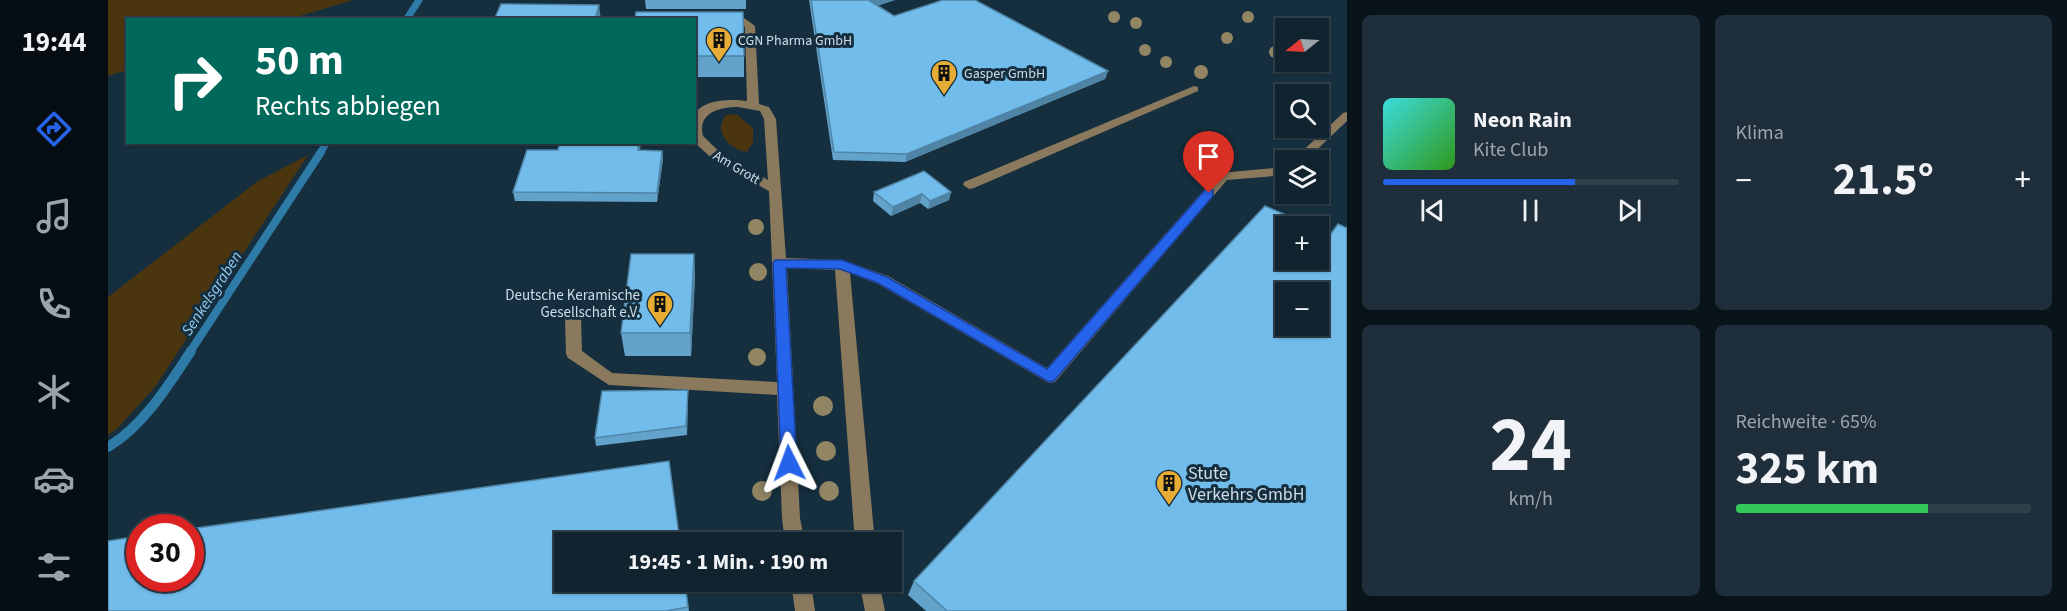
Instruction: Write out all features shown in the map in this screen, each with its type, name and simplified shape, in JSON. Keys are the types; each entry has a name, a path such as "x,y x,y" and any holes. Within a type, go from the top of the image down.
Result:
{"street":[{"path":"696,22 744,21 750,26 753,105 728,103 714,107 696,102"},
{"path":"969,185 1194,89"},
{"name":"Am Grott","path":"753,105 765,109 770,119 776,189 793,532"},
{"name":"Am Grott","path":"714,107 703,112 696,123 696,137 705,147 742,172 776,189"},
{"path":"1310,150 1347,115"},
{"path":"780,263 842,265 883,280 1049,377 1223,176 1275,172"},
{"path":"842,265 864,532"},
{"path":"573,318 574,354 609,379 785,388"},
{"path":"802,592 805,611"},
{"path":"871,592 875,611"}],"shaded area":[{"path":"108,0 353,0 293,18 126,18 126,70 108,76"},
{"path":"736,114 753,128 753,142 747,152 734,147 722,133 722,121 726,115"},
{"path":"308,155 155,387 117,429 108,435 108,297 258,181"}],"building":[{"name":"Gasper GmbH","path":"811,0 872,0 870,1 894,16 943,0 975,0 1108,71 907,154 834,152"},
{"path":"501,4 599,5 596,18 495,18"},
{"path":"636,12 743,12 744,56 696,56 696,18 635,18"},
{"path":"560,144 639,144 638,150 662,151 657,193 513,192 527,150 558,150"},
{"path":"924,171 951,192 930,201 922,194 893,207 874,192"},
{"name":"Stute Verkehrs GmbH","path":"1265,206 1288,216 1275,216 1275,270 1329,270 1329,235 1338,224 1347,228 1347,611 947,611 914,581"},
{"name":"Deutsche Keramische Gesellschaft e.V.","path":"631,254 694,254 690,333 621,333"},
{"path":"688,390 686,426 595,438 602,391"},
{"path":"669,461 679,532 554,532 554,592 686,592 688,607 666,611 108,611 108,541 126,538 126,592 204,592 204,527"}],"waterway":[{"name":"Senkelsgraben","path":"407,18 419,0"},
{"name":"Senkelsgraben","path":"320,153 326,144"},
{"name":"Senkelsgraben","path":"190,352 321,152"},
{"name":"Senkelsgraben","path":"108,447 133,428 144,416 191,351"}],"place":[{"name":"CGN Pharma GmbH","path":"719,63"},
{"name":"Gasper GmbH","path":"944,96"},
{"name":"Deutsche Keramische Gesellschaft e.V.","path":"660,327"},
{"name":"Stute Verkehrs GmbH","path":"1169,506"}],"route":[{"path":"789,463 780,263 842,265 883,280 1049,377 1209,193"}]}
